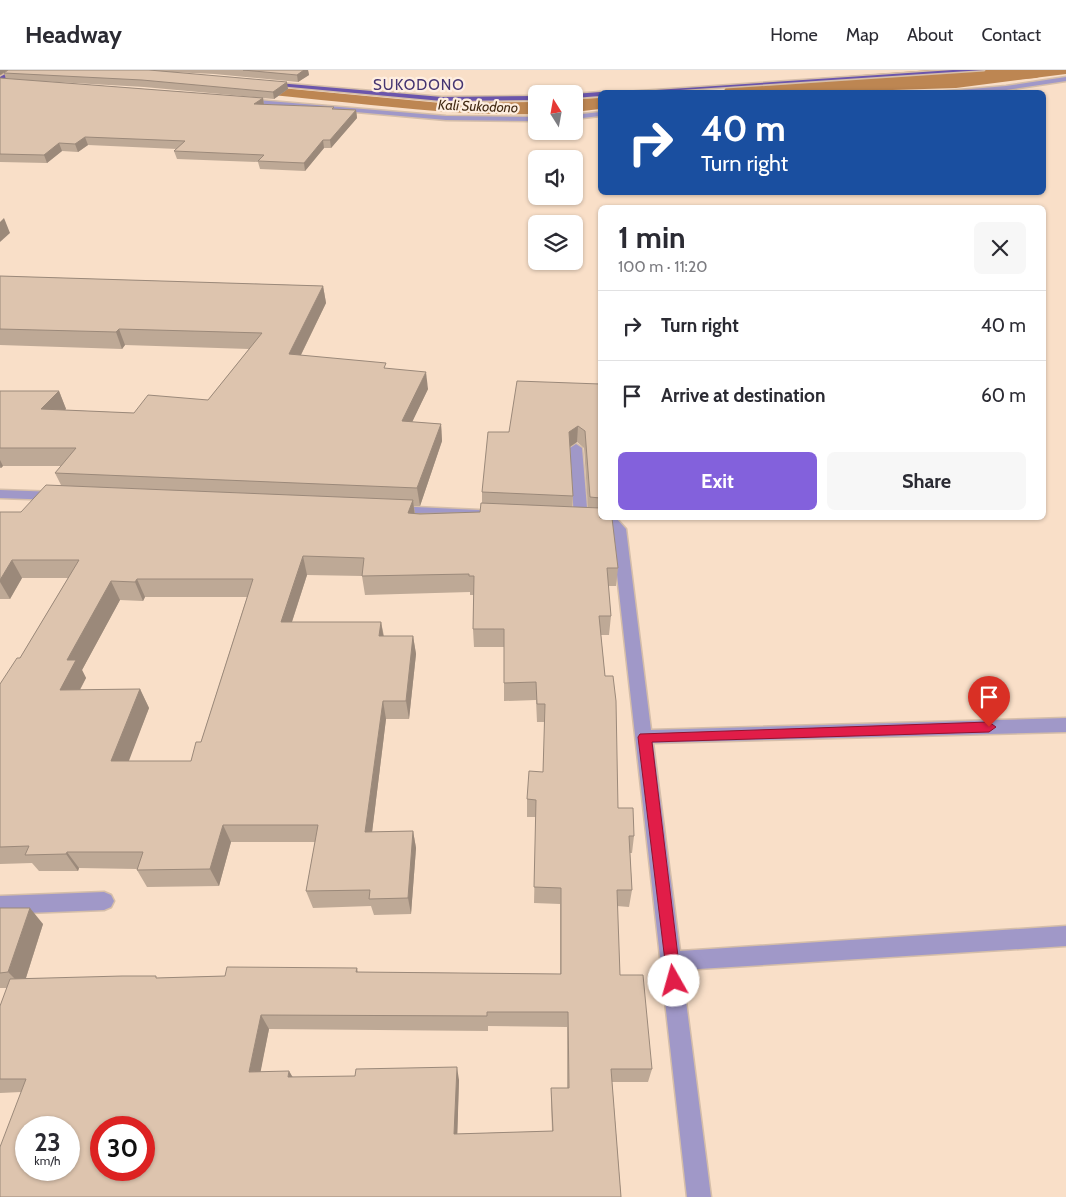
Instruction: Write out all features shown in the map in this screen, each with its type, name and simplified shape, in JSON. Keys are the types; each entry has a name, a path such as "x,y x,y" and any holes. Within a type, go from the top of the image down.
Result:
{"main road":[{"path":"0,80 16,70"},
{"path":"661,90 981,70"},
{"path":"264,83 442,99 528,98"},
{"path":"583,95 598,94"}],"street":[{"path":"973,90 1006,88 1066,79"},
{"path":"0,80 9,83"},
{"path":"232,100 446,118 528,119"},
{"path":"583,116 598,114"},
{"path":"576,448 576,520 611,521 619,529 699,1197"},
{"path":"0,494 67,497"},
{"path":"379,510 495,515"},
{"path":"645,737 1066,725"},
{"path":"0,905 104,901"},
{"path":"671,961 1066,936"}],"water":[{"path":"0,70 186,79 441,103 528,102 528,114 482,114 428,110 121,82 0,78"},
{"path":"1004,70 1066,70 1066,74 956,88 728,90 960,77"},
{"path":"598,98 598,109 583,111 583,99"}],"building":[{"path":"8,70 149,70 287,82 273,92 142,80 4,73"},
{"path":"243,70 304,70 297,75"},
{"path":"0,78 263,98 254,104 334,107 332,109 356,110 330,140 323,140 304,163 258,161 264,155 174,151 185,141 85,137 75,144 59,143 44,155 0,154"},
{"path":"0,276 323,286 289,354 386,363 384,368 426,372 402,421 441,424 417,488 55,473 76,448 0,448 0,391 59,391 41,409 134,413 148,395 208,400 262,333 119,329 116,332 0,329"},
{"path":"517,381 598,384 598,498 590,497 585,431 578,426 569,432 573,496 482,492 488,432 509,432"},
{"path":"46,485 413,500 408,513 420,514 480,512 481,503 598,508 598,520 612,520 618,568 607,568 611,616 599,616 605,676 613,676 616,701 618,808 633,808 634,836 629,836 632,890 617,890 620,975 643,975 652,1069 611,1069 621,1197 0,1197 0,1147 26,1079 0,1079 0,1006 10,979 225,976 227,967 357,968 356,972 561,974 561,888 534,887 536,800 527,799 529,771 543,772 545,704 537,704 536,682 504,683 504,629 473,629 474,576 469,576 469,574 362,576 364,558 303,556 281,622 381,622 379,636 413,636 406,701 383,701 365,832 413,831 408,898 369,899 370,890 306,891 318,825 223,825 210,869 137,870 143,852 67,852 66,854 25,855 29,846 0,847 0,684 17,658 20,658 79,560 12,560 0,580 0,512 21,512","holes":["137,579 253,579 201,742 196,742 191,761 111,761 140,689 60,690 76,660 67,660 111,581 135,582","487,1012 568,1012 569,1088 551,1088 553,1131 454,1134 457,1067 356,1069 355,1076 288,1077 289,1071 249,1072 261,1015 487,1016"]},
{"path":"0,908 30,908 8,972 0,973"}],"waterway":[{"name":"Kali Sukodono","path":"763,90 1036,70"}],"district":[{"name":"SUKODONO","path":"419,85"}],"route":[{"path":"674,981 645,737 989,727"}]}
